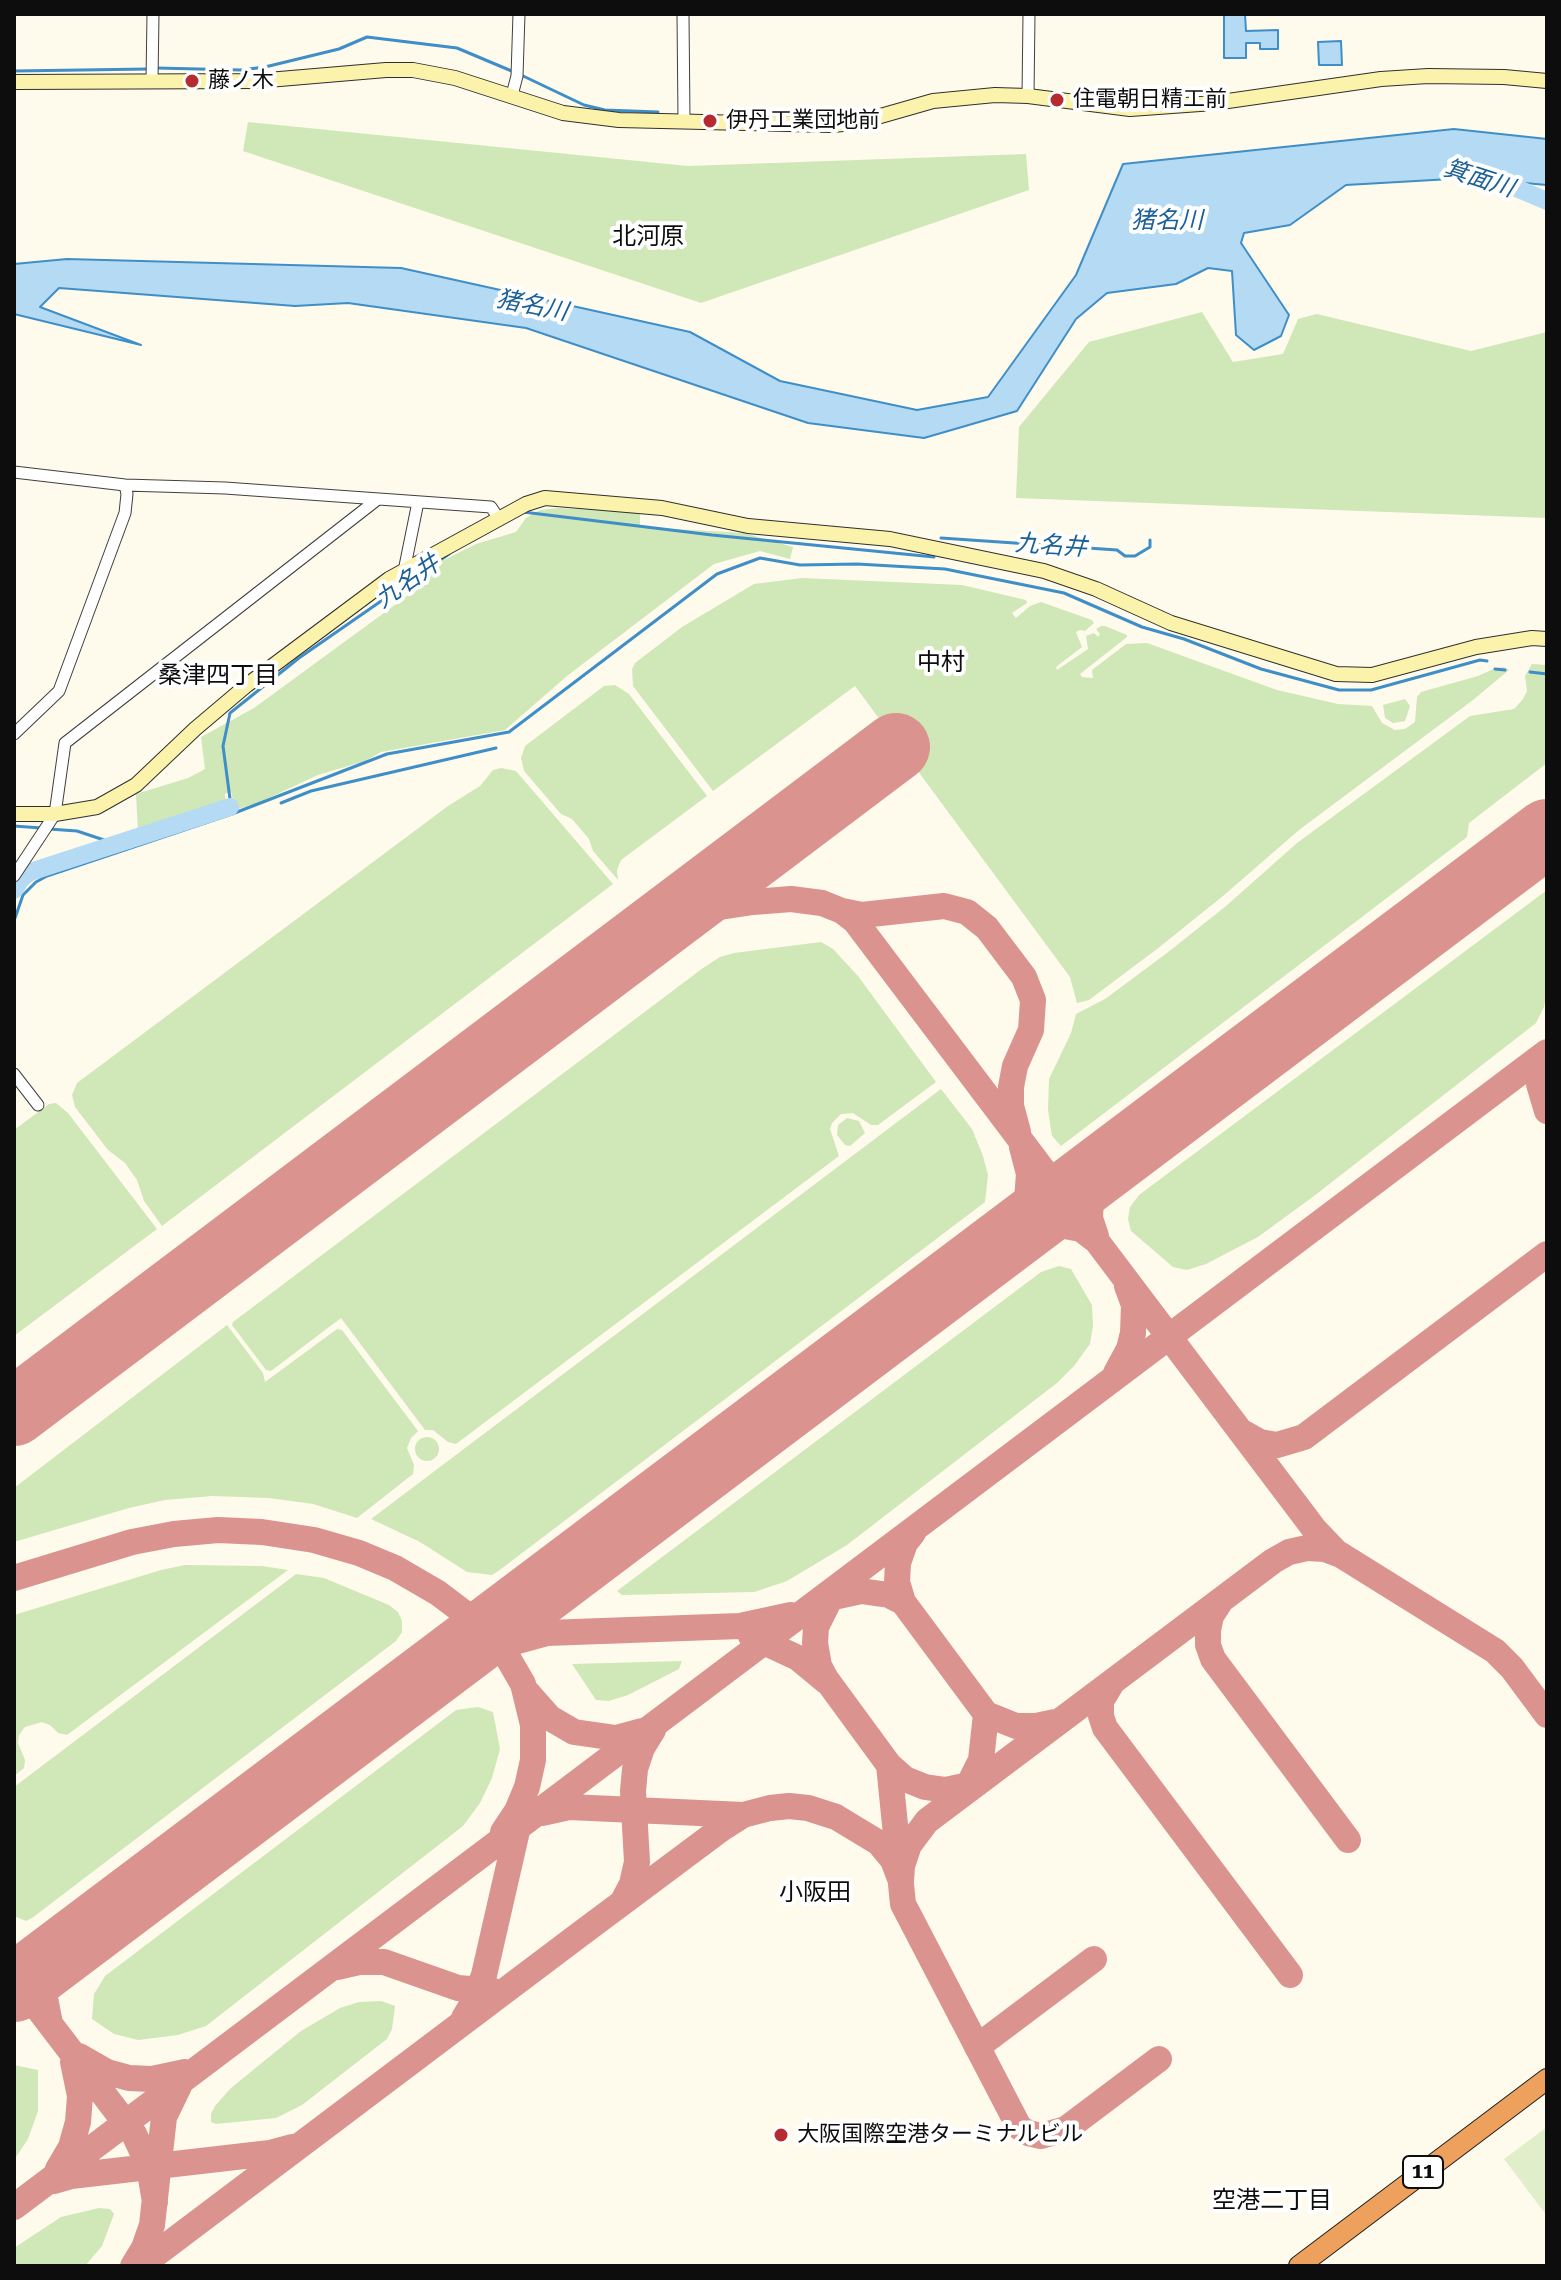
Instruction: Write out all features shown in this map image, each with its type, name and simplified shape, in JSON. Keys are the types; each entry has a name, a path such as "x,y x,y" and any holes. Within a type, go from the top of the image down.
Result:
{"highway":[{"name":"11","path":"1299,2266 1547,2079"},
{"name":"11","path":"1320,2266 1547,2095"}],"street":[{"path":"152,81 153,14"},
{"path":"512,95 517,76 519,14"},
{"path":"683,14 684,120"},
{"path":"1028,96 1029,14"},
{"path":"14,82 256,81 413,70 455,78 563,113 619,120 831,125 856,123 933,101 995,95 1028,96 1130,109 1214,103 1412,77 1504,77 1547,81"},
{"path":"14,472 125,485 225,488 491,507 499,519"},
{"path":"14,734 59,691 125,513 125,485"},
{"path":"14,814 55,814 97,807 136,785 247,685 377,588 526,504 545,498 662,508 748,526 890,539 1067,577 1171,623 1262,653 1349,676 1372,675 1498,642 1547,639"},
{"path":"15,874 55,814 65,743 378,499"},
{"path":"404,571 418,502"},
{"path":"14,1074 38,1105"},
{"path":"1312,2266 1547,2088"}],"green space":[{"path":"248,122 688,166 1026,154 1029,190 701,303 243,151"},
{"path":"1202,312 1233,362 1283,354 1298,319 1317,314 1471,351 1547,332 1547,518 1016,498 1019,427 1089,342"},
{"path":"540,510 640,512 640,527 744,533 793,547 790,559 760,551 714,564 567,676 505,730 381,752 365,761 318,775 235,810 231,791 225,794 226,805 138,832 136,794 188,778 205,769 201,737 254,708 418,588 442,561 476,544 516,532 526,518"},
{"path":"802,578 962,585 1026,600 1027,603 1012,613 1016,618 1030,606 1041,602 1094,623 1085,631 1076,632 1082,647 1056,667 1057,670 1088,649 1086,636 1094,633 1098,637 1100,634 1096,629 1105,626 1127,637 1080,674 1082,677 1093,678 1092,670 1126,644 1147,643 1277,690 1338,704 1372,706 1382,723 1395,730 1405,729 1415,722 1417,697 1421,692 1496,668 1509,670 1299,830 1157,949 1089,1000 1077,1003 1070,977 855,686 713,791 633,686 632,669 635,663 682,627 754,584"},
{"path":"1532,664 1547,665 1547,763 1469,823 1467,837 1061,1146 1052,1136 1048,1110 1049,1079 1071,1033 1076,1014 1105,999 1167,953 1297,843 1470,716 1514,709 1527,691 1525,676"},
{"path":"615,685 629,694 707,796 621,860 617,870 618,880 593,851 589,839 572,819 561,814 524,771 521,758 525,746 604,686"},
{"path":"1405,699 1410,706 1405,721 1393,723 1385,718 1383,705"},
{"path":"493,770 516,771 613,884 162,1226 144,1201 137,1180 125,1163 108,1150 75,1107 72,1095 77,1083 448,806 480,786"},
{"path":"1547,890 1547,990 1544,1007 1536,1023 1258,1237 1206,1264 1187,1270 1173,1267 1131,1231 1128,1219 1130,1207 1139,1195"},
{"path":"821,942 833,949 858,976 936,1082 878,1125 871,1125 853,1113 841,1114 830,1129 839,1156 456,1444 448,1442 433,1430 425,1430 341,1318 271,1371 266,1370 232,1325 703,968 720,957 734,953"},
{"path":"941,1089 972,1129 983,1156 988,1175 985,1202 501,1569 492,1575 467,1572 420,1542 371,1519"},
{"path":"56,1103 68,1113 157,1229 14,1336 14,1130 49,1104"},
{"path":"847,1118 859,1121 865,1133 850,1146 845,1145 837,1135 838,1125"},
{"path":"1059,1266 1071,1269 1092,1305 1090,1344 1074,1366 1057,1383 847,1545 787,1581 754,1592 622,1595 617,1591 1041,1272"},
{"path":"227,1325 263,1373 265,1382 337,1329 342,1330 418,1431 407,1448 414,1465 413,1474 357,1518 313,1504 269,1498 212,1496 165,1500 129,1508 14,1542 14,1488"},
{"path":"422,1437 432,1437 439,1444 439,1454 432,1461 422,1461 415,1454 415,1444"},
{"path":"185,1565 262,1566 288,1570 67,1735 42,1722 25,1727 18,1743 25,1760 24,1768 14,1776 14,1615"},
{"path":"296,1574 324,1578 389,1605 398,1612 402,1632 396,1641 32,1918 26,1921 14,1916 14,1787"},
{"path":"682,1661 679,1669 628,1695 609,1701 596,1700 572,1664"},
{"path":"478,1707 493,1712 500,1749 492,1778 480,1803 463,1826 206,2026 178,2035 138,2040 114,2034 92,2019 94,1994 105,1976 456,1710"},
{"path":"381,2001 395,2006 392,2029 387,2039 302,2105 276,2118 211,2122 215,2106 231,2088 301,2031 340,2008 359,2002"},
{"path":"14,2065 38,2070 38,2111 28,2139 14,2160"},
{"path":"1547,2127 1547,2216 1504,2159"},
{"path":"99,2208 110,2209 114,2214 102,2246 85,2266 14,2266 14,2248 61,2217"}],"water":[{"path":"1224,14 1245,14 1246,31 1278,30 1278,49 1260,49 1260,43 1246,43 1246,58 1224,58"},
{"path":"1341,41 1342,65 1319,65 1318,42"},
{"name":"猪名川","path":"1454,129 1547,139 1547,185 1468,178 1346,185 1290,225 1244,233 1241,243 1289,315 1281,336 1254,350 1236,335 1232,271 1208,268 1176,284 1107,293 1076,319 1017,411 924,438 808,423 526,328 348,303 295,306 59,288 40,307 141,345 14,314 14,264 67,259 401,268 690,332 780,381 917,410 988,397 1076,275 1123,164"}],"waterway":[{"path":"156,68 241,70 265,67 339,49 367,37 457,48 514,72"},
{"path":"14,71 148,69"},
{"path":"521,75 584,105 605,110 658,112"},
{"name":"箕面川","path":"1467,173 1509,185 1547,201"},
{"name":"九名井","path":"523,512 934,557"},
{"name":"九名井","path":"941,538 1117,550 1125,556 1135,556 1150,547 1150,540"},
{"path":"449,554 299,658 230,713 223,746 232,814 387,754 509,732 717,574 760,558 800,565 857,564 945,569 1064,593 1142,627 1184,639 1261,669 1339,690 1371,690 1480,660 1487,661"},
{"path":"1495,669 1505,670"},
{"path":"1530,672 1547,674"},
{"path":"281,803 311,791 496,748"},
{"name":"九名井","path":"14,890 30,872 230,807"},
{"path":"14,921 23,895 47,876 232,814"},
{"path":"14,826 41,828"},
{"path":"49,829 77,831 110,842 157,827 160,829"}],"taxiway":[{"path":"1504,866 1521,856 1547,854"},
{"path":"627,950 687,917 720,907 753,902 791,899 822,903 842,911 855,921 1315,1530 1336,1552 1495,1651 1512,1668 1547,1715"},
{"path":"842,911 862,915 944,906 967,912 987,928 1024,977 1033,1000 1031,1030 1015,1066 1011,1087 1011,1106 1018,1132"},
{"path":"14,2207 1547,1052"},
{"path":"1547,1057 1539,1084 1547,1111"},
{"path":"1000,1246 1019,1222 1027,1200 1029,1174 1022,1147"},
{"path":"1096,1236 1090,1218 1091,1198 1099,1176 1114,1161"},
{"path":"1015,1234 1033,1226 1053,1224 1081,1229 1094,1239"},
{"path":"1244,1433 1260,1442 1277,1445 1304,1437 1547,1254"},
{"path":"1116,1373 1129,1349 1133,1333 1134,1305 1127,1286"},
{"path":"14,1578 132,1542 218,1530 262,1532 314,1540 359,1553 395,1568 438,1593 471,1618 508,1658 523,1684 533,1725 533,1760 527,1787 517,1811 503,1832"},
{"path":"913,1533 905,1543 898,1563 897,1582 903,1602 986,1714 1016,1726 1055,1722"},
{"path":"901,1881 909,1845 927,1821 1273,1561 1289,1552 1307,1548 1325,1549 1341,1555"},
{"path":"829,1598 861,1591 889,1595 903,1602"},
{"path":"832,1595 816,1627 819,1666 889,1765 905,1779 925,1787 946,1790 973,1784"},
{"path":"1220,1602 1211,1616 1208,1630 1208,1645 1213,1659 1348,1840"},
{"path":"422,1681 467,1655 547,1633 740,1626 791,1615"},
{"path":"751,1636 798,1658 827,1682"},
{"path":"1113,1681 1101,1701 1105,1728 1290,1975"},
{"path":"527,1692 550,1718 574,1732 616,1738 642,1731"},
{"path":"966,1790 981,1760 986,1714"},
{"path":"622,1903 632,1884 637,1862 633,1791 635,1769 642,1748 653,1730"},
{"path":"889,1765 903,1904 1019,2127 1041,2136 1066,2129 1159,2059"},
{"path":"140,2266 743,1815 789,1806 836,1817 879,1843 893,1860 901,1881"},
{"path":"542,1813 569,1807 743,1815"},
{"path":"464,2018 484,1975 519,1822"},
{"path":"50,2024 45,1998 49,1975 56,1961 72,1944"},
{"path":"977,2047 1094,1959"},
{"path":"337,1967 359,1962 384,1962 458,1988 493,1991"},
{"path":"14,1977 134,2134 149,2166 155,2202"},
{"path":"79,2056 107,2072 129,2078 152,2079 185,2072"},
{"path":"58,2169 71,2147 78,2122 80,2096 73,2062"},
{"path":"133,2266 144,2248 152,2225 164,2117 179,2086"},
{"path":"54,2181 71,2176 270,2153 292,2147"}],"runway":[{"path":"14,1412 896,747"},
{"path":"14,1988 1547,833"}],"place":[{"name":"藤ノ木","path":"192,81"},
{"name":"住電朝日精工前","path":"1057,100"},
{"name":"伊丹工業団地前","path":"710,121"},
{"name":"大阪国際空港ターミナルビル","path":"781,2135"}],"district":[{"name":"北河原","path":"648,237"},
{"name":"中村","path":"941,663"},
{"name":"桑津四丁目","path":"218,676"},
{"name":"小阪田","path":"815,1893"},
{"name":"空港二丁目","path":"1272,2201"}]}
